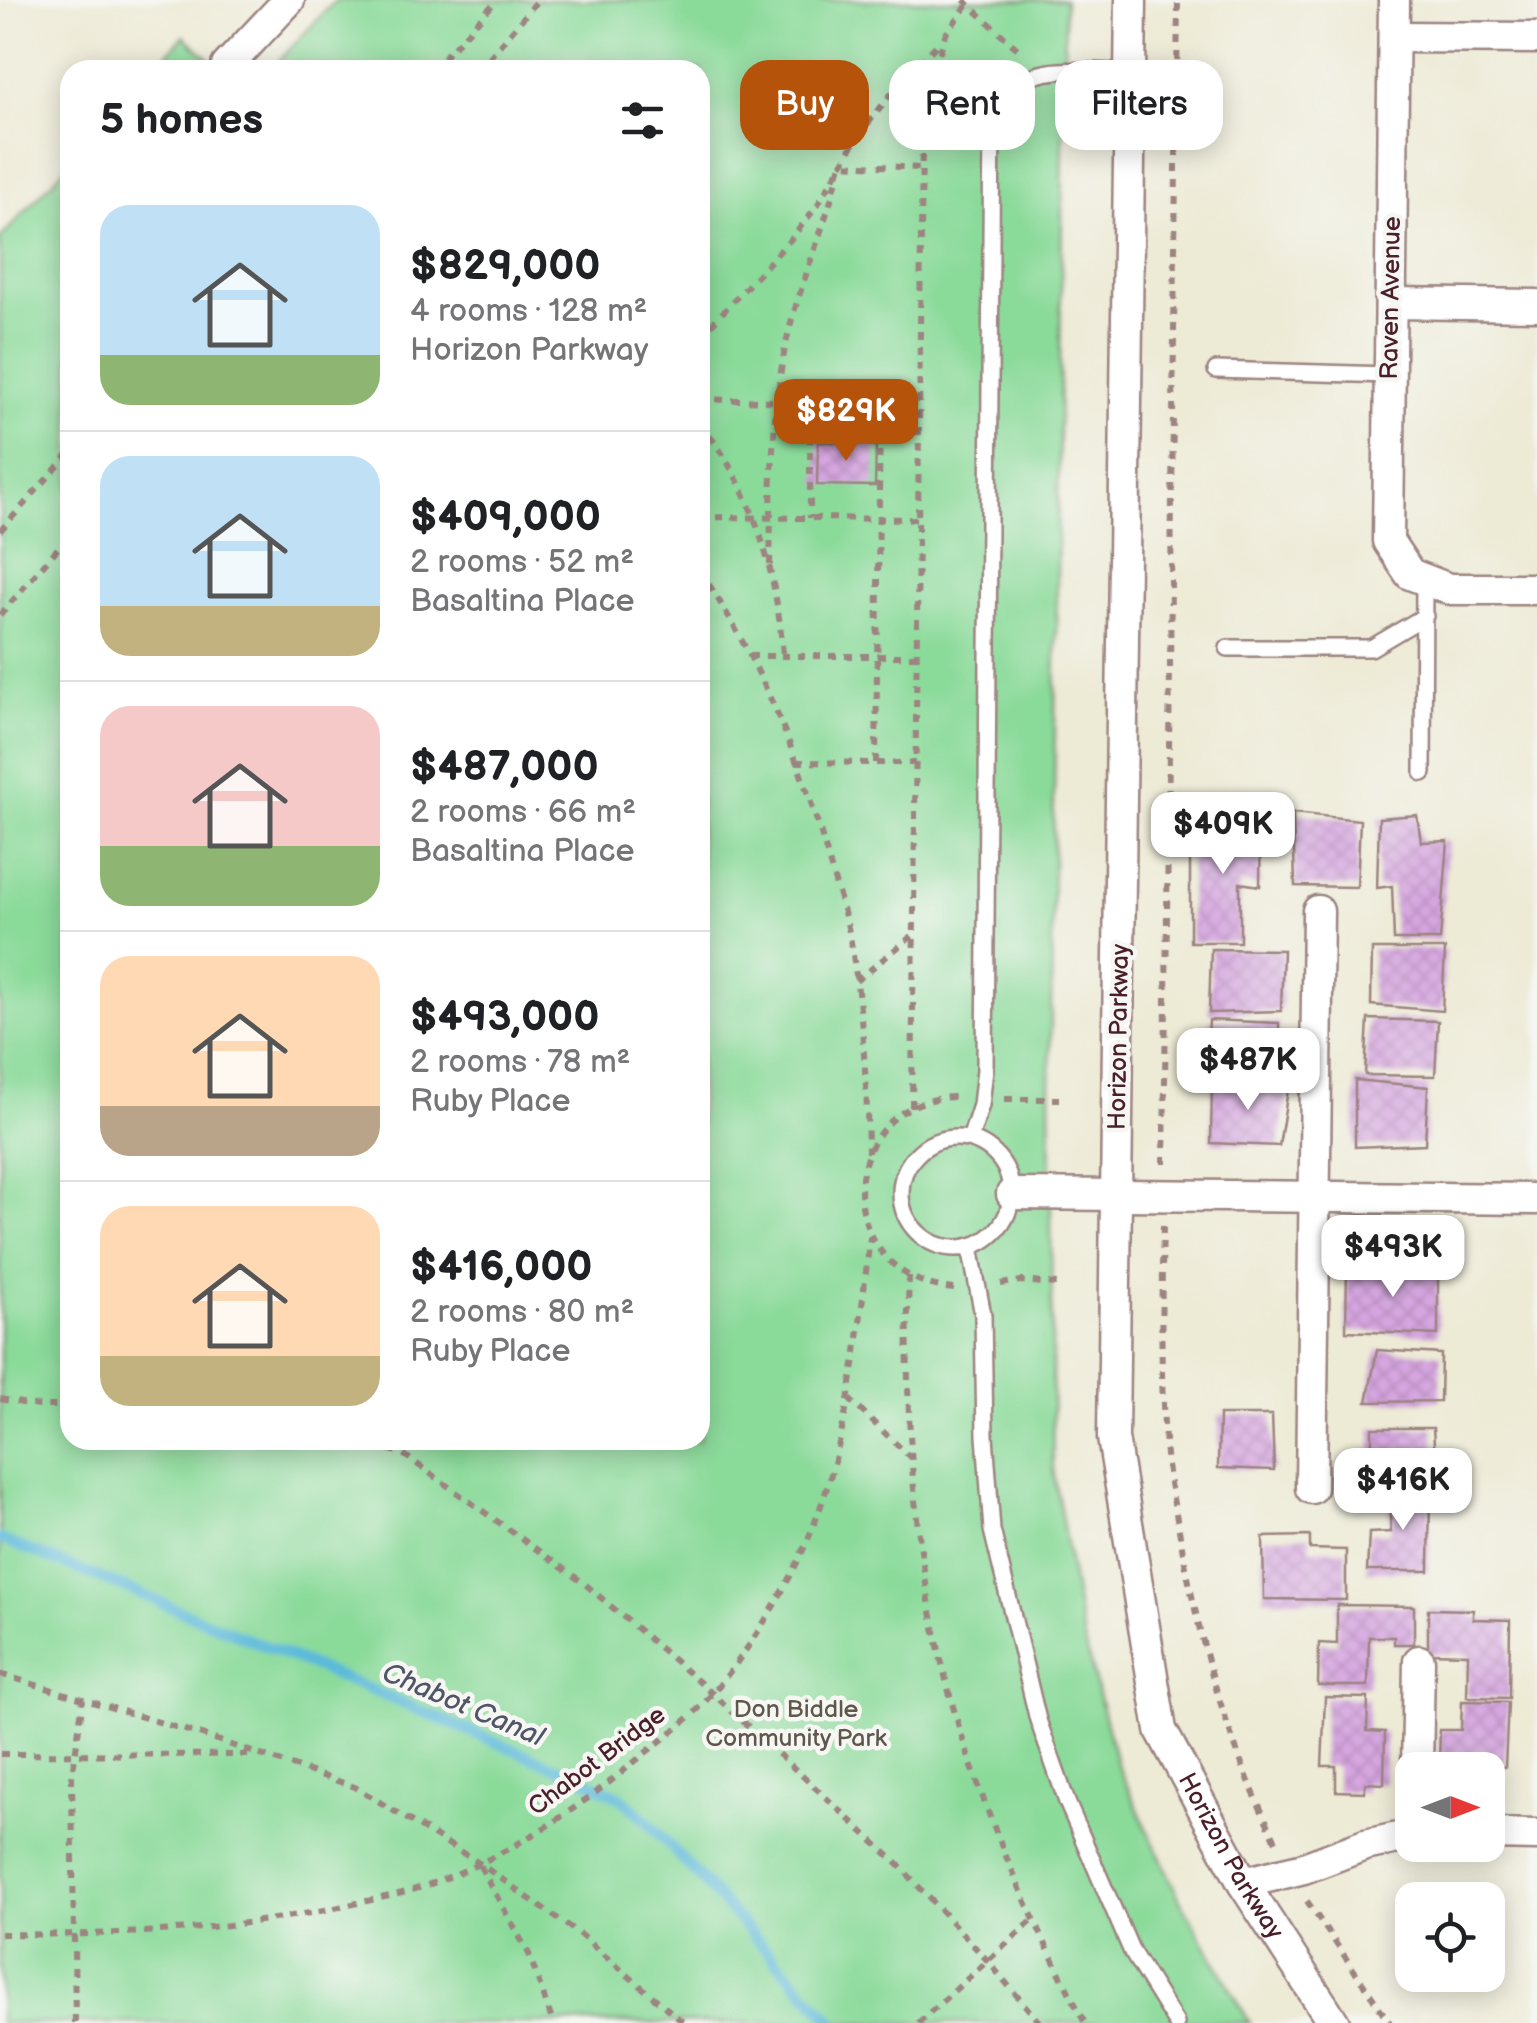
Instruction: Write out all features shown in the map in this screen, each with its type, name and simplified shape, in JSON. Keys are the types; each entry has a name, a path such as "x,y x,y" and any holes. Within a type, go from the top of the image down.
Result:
{"street":[{"name":"Horizon Parkway","path":"1130,60 1131,0"},
{"name":"Raven Avenue","path":"1394,0 1388,541 1410,574 1424,579"},
{"path":"231,60 280,3"},
{"path":"1394,37 1537,38"},
{"name":"Horizon Parkway","path":"1129,150 1114,1438 1161,1730 1244,1884 1334,2023"},
{"path":"1390,303 1537,305"},
{"path":"1424,579 1449,589 1537,590"},
{"path":"1311,1488 1318,910"},
{"path":"1012,1194 1537,1198"},
{"path":"1417,1752 1419,1661"},
{"path":"1505,1834 1537,1834"},
{"path":"1244,1884 1395,1839"}],"lane":[{"path":"970,1139 983,1098 992,109 1005,91 1041,71 1055,71"},
{"path":"1216,370 1390,374"},
{"path":"1423,773 1424,579"},
{"path":"1228,648 1371,648 1424,616"},
{"path":"954,1137 988,1147 1001,1160 1012,1194 1009,1212 1000,1228 986,1240 952,1248 935,1244 909,1222 901,1192 910,1161 937,1140 954,1137"},
{"path":"970,1246 979,1286 992,1530 1038,1720 1067,1802 1132,1952 1176,2023"}],"path":[{"path":"441,60 497,0"},
{"path":"487,60 538,0"},
{"path":"1178,0 1160,1332 1166,1458 1190,1596 1224,1718 1257,1802 1312,1910 1390,2023"},
{"path":"710,326 818,206 841,164 892,93 945,35 968,2 1041,71"},
{"path":"912,1107 921,168 922,137 945,35"},
{"path":"841,164 921,168"},
{"path":"770,564 776,402 792,320 826,224 841,164"},
{"path":"710,399 917,405"},
{"path":"810,403 810,518"},
{"path":"876,763 880,404"},
{"path":"710,438 732,470 770,564 780,606 783,656"},
{"path":"0,531 60,464"},
{"path":"710,517 916,519"},
{"path":"0,615 60,546"},
{"name":"Chabot Bridge","path":"0,1934 186,1932 292,1918 416,1889 479,1864 584,1802 700,1707 774,1607 806,1544 839,1449 870,1236 862,1216 860,1195 868,1153 867,1078 852,946 818,818 771,698 710,586"},
{"path":"748,656 915,656"},
{"path":"795,762 914,763"},
{"path":"856,981 913,935"},
{"path":"868,1153 894,1119 912,1107 950,1097 1059,1099"},
{"path":"870,1236 882,1254 909,1276 936,1287 1021,1281 1057,1284"},
{"path":"909,1276 906,1345 912,1459 918,1524 940,1656 976,1780 1032,1920 1085,2023"},
{"path":"847,1398 912,1459"},
{"path":"0,1399 60,1406"},
{"path":"390,1450 403,1454 585,1584 712,1693 894,1860 1040,2023"},
{"path":"0,1674 355,1787 479,1864 578,1933 684,2023"},
{"path":"75,2023 72,1778 83,1699"},
{"path":"0,1754 259,1754"},
{"path":"479,1864 529,1954 553,2023"},
{"path":"918,2023 1032,1920"}],"green space":[{"name":"Don Biddle Community Park","path":"336,0 1065,0 1064,60 1055,60 1055,150 1063,150 1050,1084 1053,1469 1081,1629 1116,1762 1180,1900 1250,2023 0,2023 0,239 60,173 60,1450 710,1450 710,60 279,60"},
{"path":"184,36 211,60 162,60"}],"building":[{"path":"818,442 876,443 875,486 817,485"},
{"path":"1219,812 1261,812 1260,886 1240,883 1240,942 1190,942 1190,842 1218,836"},
{"path":"1293,813 1360,820 1357,887 1295,886"},
{"path":"1417,815 1421,842 1448,841 1440,940 1394,940 1392,886 1377,888 1379,818"},
{"path":"1211,949 1283,950 1281,1011 1209,1013"},
{"path":"1372,949 1445,949 1442,1011 1371,1005"},
{"path":"1368,1019 1438,1021 1435,1076 1365,1075"},
{"path":"1209,1020 1279,1023 1279,1075 1207,1072"},
{"path":"1355,1080 1428,1087 1425,1144 1355,1147"},
{"path":"1212,1083 1289,1084 1279,1146 1211,1143"},
{"path":"1347,1266 1438,1267 1438,1335 1346,1331"},
{"path":"1377,1350 1441,1354 1440,1401 1367,1402"},
{"path":"1219,1415 1272,1415 1274,1470 1218,1468"},
{"path":"1372,1428 1433,1428 1436,1474 1372,1476"},
{"path":"1388,1485 1430,1486 1429,1571 1367,1571 1369,1533 1391,1532"},
{"path":"1310,1536 1310,1549 1346,1550 1346,1600 1264,1599 1263,1537"},
{"path":"1337,1605 1414,1606 1414,1644 1394,1644 1394,1637 1369,1637 1368,1686 1318,1686 1319,1643 1337,1644"},
{"path":"1428,1609 1473,1610 1473,1619 1510,1620 1509,1698 1467,1697 1468,1654 1428,1653"},
{"path":"1325,1697 1368,1698 1367,1731 1385,1732 1384,1784 1365,1783 1365,1792 1336,1791 1336,1766 1322,1766"},
{"path":"1462,1701 1508,1702 1505,1767 1505,1752 1439,1752 1440,1730 1461,1730"}],"waterway":[{"name":"Chabot Canal","path":"0,1539 133,1591 620,1797 645,1819 834,2023"}]}
